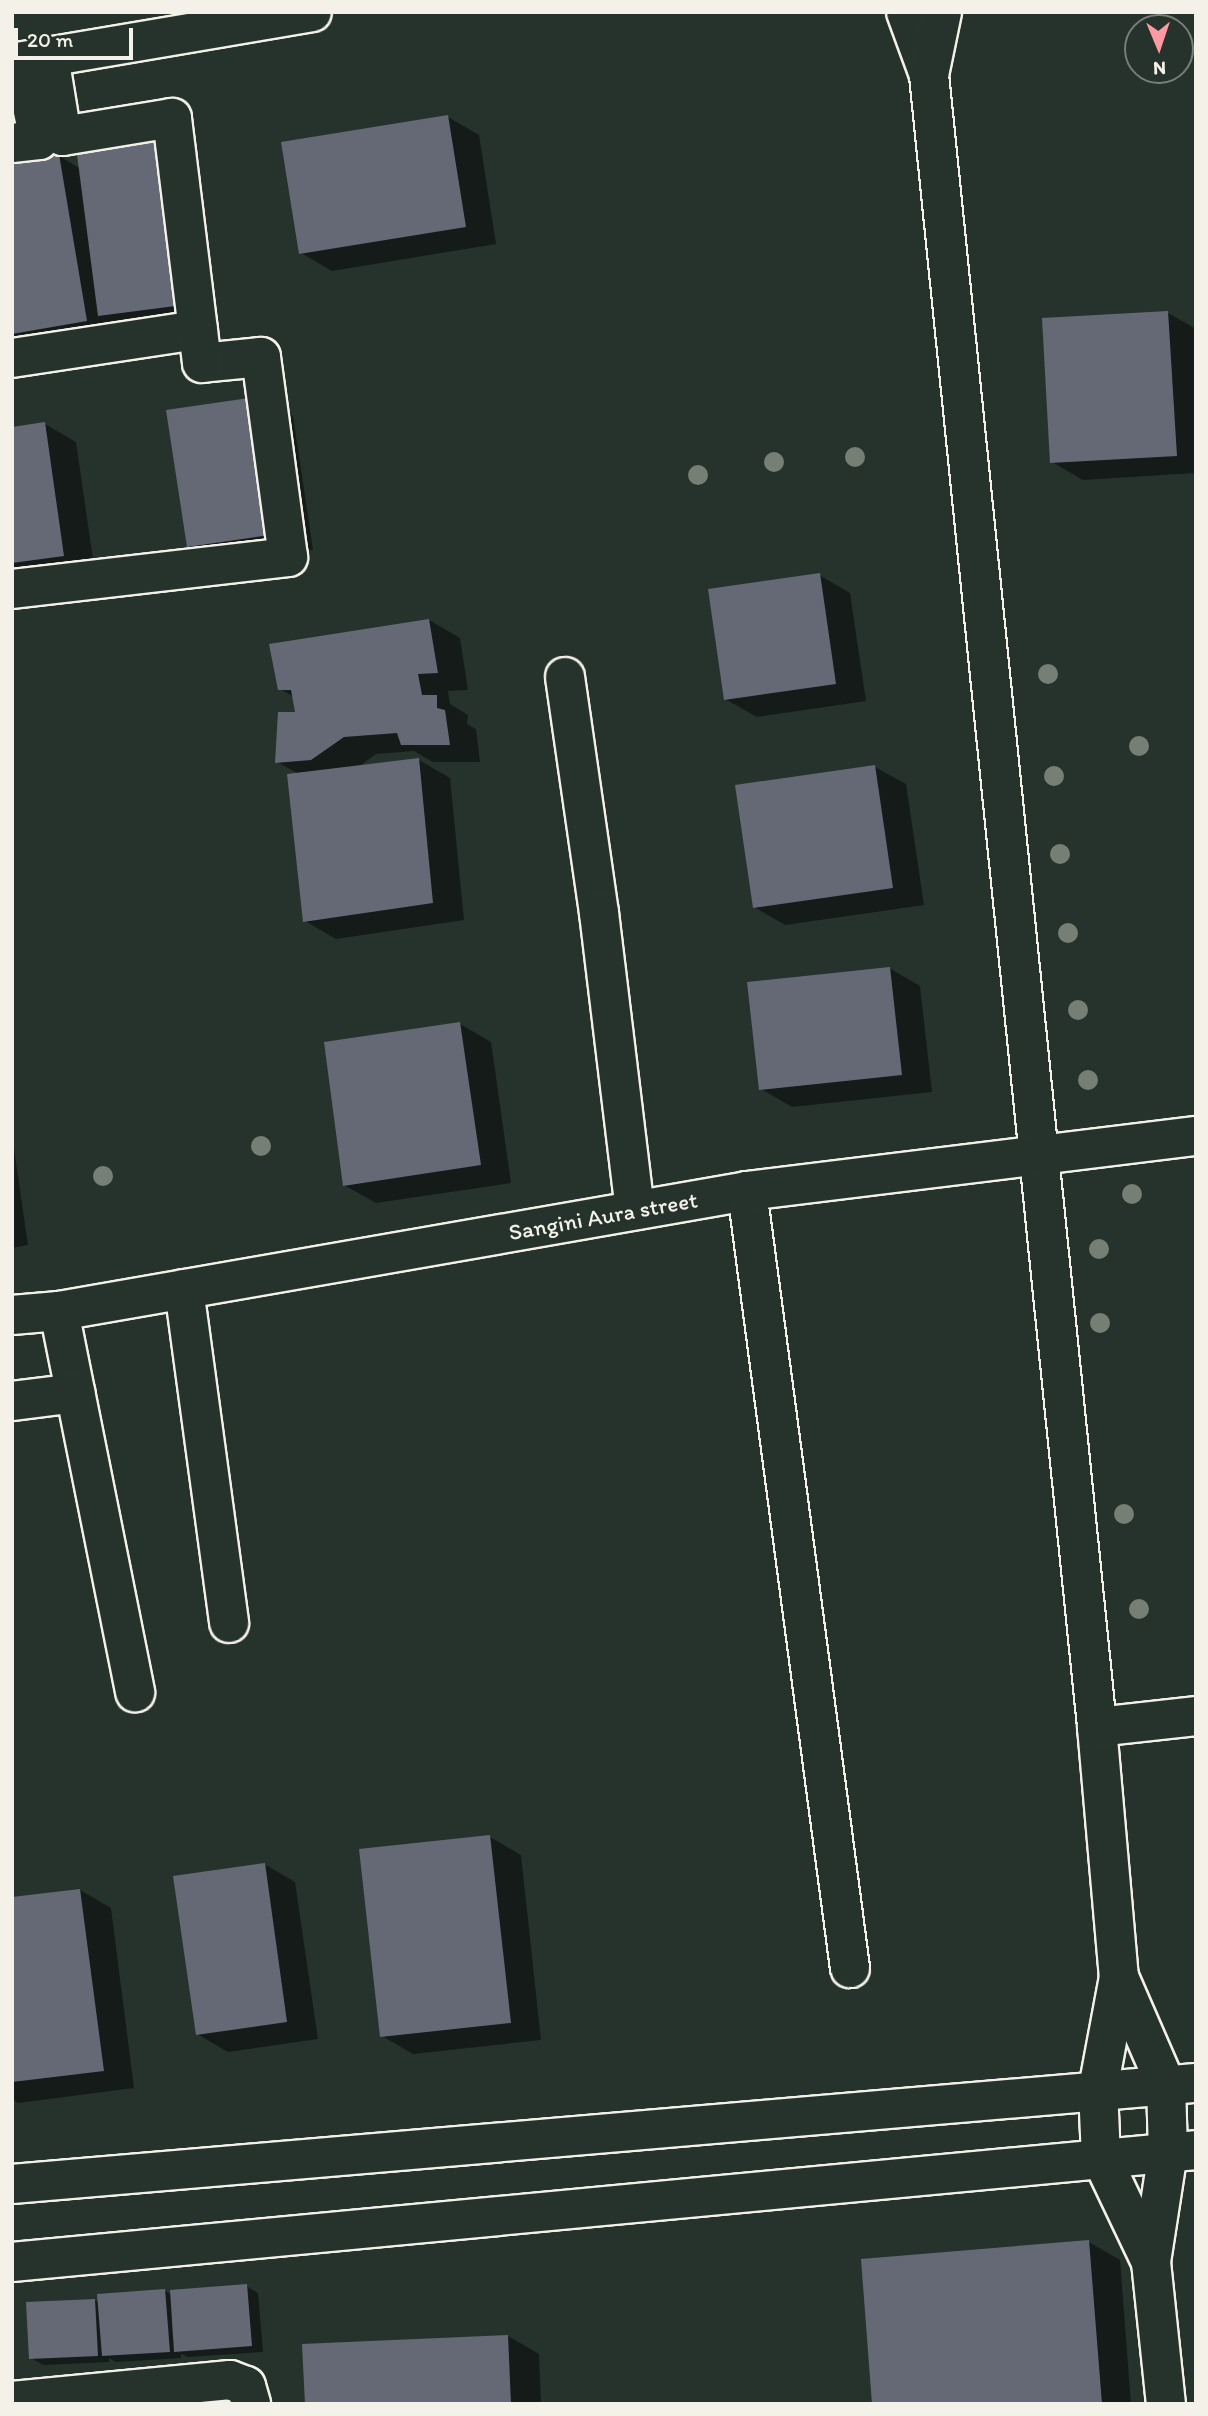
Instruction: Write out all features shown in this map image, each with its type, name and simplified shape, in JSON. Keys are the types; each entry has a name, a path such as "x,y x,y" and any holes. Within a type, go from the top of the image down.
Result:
{"street":[{"path":"12,589 288,557 261,357 202,363 172,118 62,136 44,104 28,61 312,12"},
{"path":"906,12 929,75 1097,1727 1118,1978 1098,2090 1101,2157 1151,2262 1166,2404"},
{"path":"929,75 942,12"},
{"path":"12,143 38,140 44,104"},
{"path":"12,358 198,330"},
{"path":"565,677 599,913 635,1210"},
{"name":"Sangini Aura street","path":"12,1315 59,1311 747,1191 1196,1136"},
{"path":"747,1191 850,1968"},
{"path":"184,1289 229,1623"},
{"path":"59,1311 135,1693"},
{"path":"12,1401 76,1393"},
{"path":"1097,1727 1196,1716"},
{"path":"1118,1978 1181,2084 1182,2151 1151,2262"},
{"path":"12,2184 1181,2084"},
{"path":"12,2262 1182,2151"},
{"path":"12,2401 75,2399 230,2380 246,2386 250,2404"}],"building":[{"path":"448,115 466,227 299,254 281,142"},
{"path":"161,136 183,305 98,316 76,147"},
{"path":"59,154 87,321 12,334 12,162"},
{"path":"1168,311 1177,456 1050,463 1042,318"},
{"path":"262,396 283,533 187,547 166,410"},
{"path":"45,422 64,556 12,563 12,427"},
{"path":"820,573 836,684 724,700 708,589"},
{"path":"429,619 438,673 418,674 422,695 437,695 437,708 445,710 450,745 401,745 397,733 344,737 311,760 275,763 278,712 295,712 291,690 278,690 269,644"},
{"path":"419,758 433,903 303,922 287,774"},
{"path":"875,765 893,888 753,908 735,785"},
{"path":"890,967 902,1075 759,1090 747,982"},
{"path":"460,1022 481,1165 343,1186 324,1042"},
{"path":"490,1835 511,2023 380,2037 359,1849"},
{"path":"265,1863 287,2022 196,2035 173,1876"},
{"path":"80,1889 104,2071 12,2082 12,1897"},
{"path":"1089,2240 1102,2404 872,2404 861,2259"},
{"path":"247,2284 252,2346 174,2352 170,2290"},
{"path":"165,2289 170,2352 102,2356 97,2294"},
{"path":"95,2299 98,2356 29,2359 26,2302"},
{"path":"508,2335 511,2404 305,2404 302,2344"}]}
